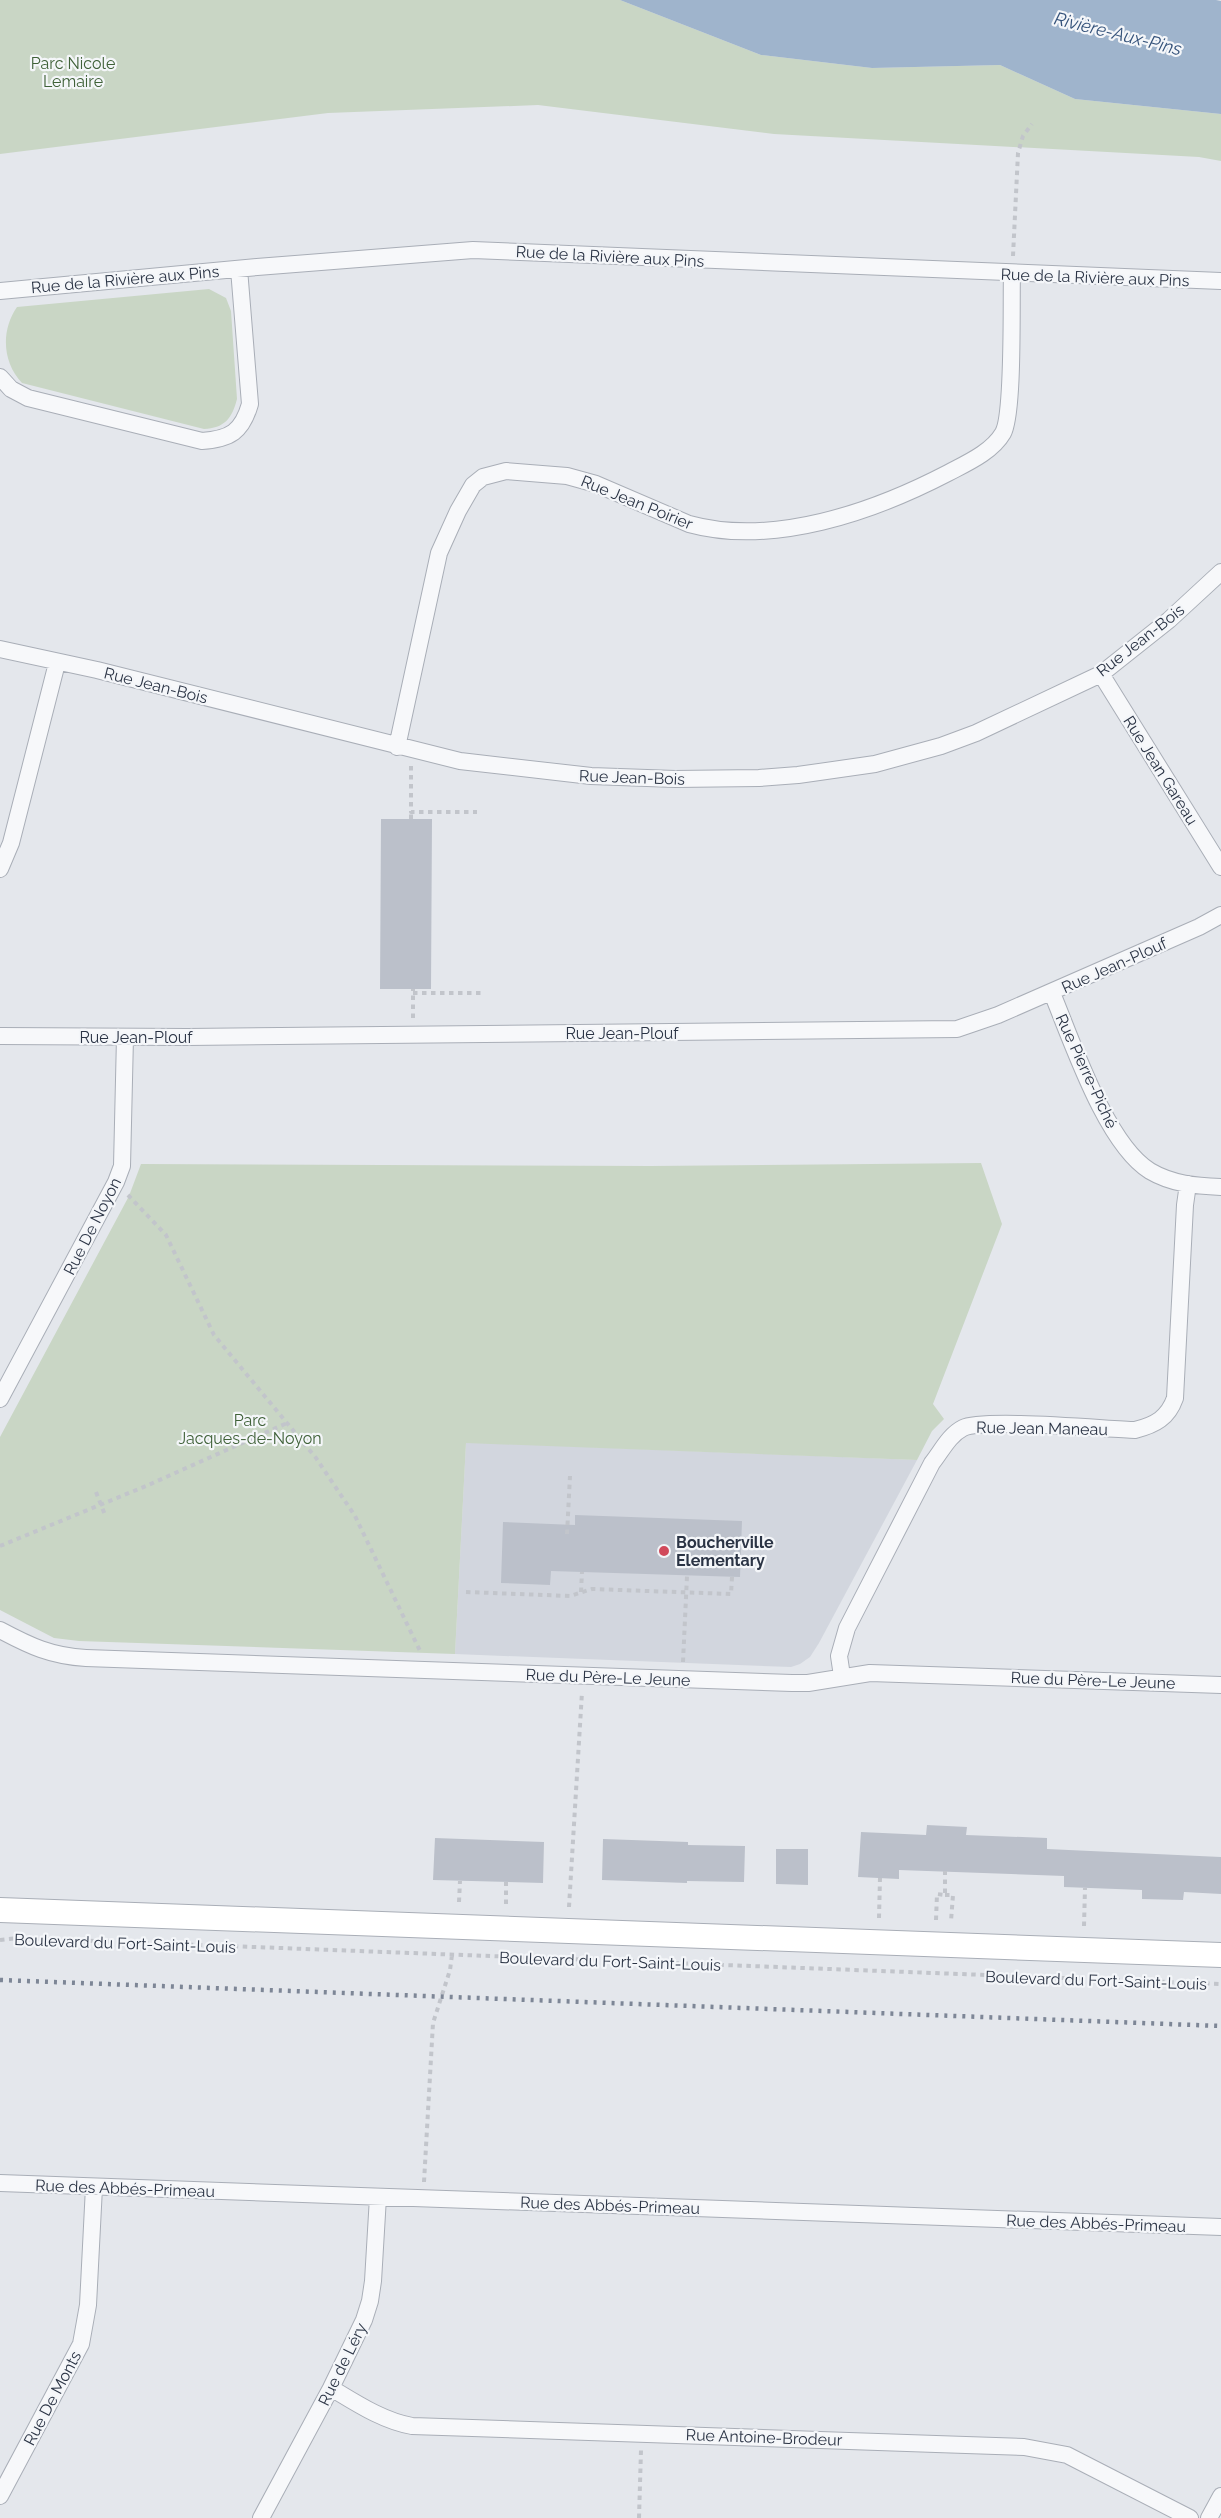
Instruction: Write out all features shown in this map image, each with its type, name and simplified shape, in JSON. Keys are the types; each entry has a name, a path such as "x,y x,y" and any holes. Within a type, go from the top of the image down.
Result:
{"street":[{"name":"Rue de la Rivière aux Pins","path":"0,291 473,250 1012,267 1221,281"},
{"name":"Rue Jean Poirier","path":"397,747 439,553 472,485 493,474 506,471 567,476 596,484 689,524 702,528 742,531 819,522 891,501 967,463 986,450 1003,432 1009,403 1012,267"},
{"path":"0,377 11,389 28,398 202,441 221,440 241,425 250,404 239,269"},
{"name":"Rue Jean-Bois","path":"0,650 97,670 397,747 484,765 591,776 675,779 798,775 875,764 941,746 1004,721 1101,674 1168,620 1221,572"},
{"path":"0,869 11,843 57,663"},
{"name":"Rue Jean Gareau","path":"1101,674 1221,867"},
{"name":"Rue Jean-Plouf","path":"0,1036 939,1030 973,1024 1052,993 1221,915"},
{"name":"Rue Pierre-Piché","path":"1052,993 1104,1114 1128,1152 1148,1170 1160,1176 1188,1184 1221,1187"},
{"name":"Rue De Noyon","path":"0,1399 116,1182 122,1166 125,1037"},
{"name":"Rue Jean Maneau","path":"842,1676 839,1656 847,1628 932,1463 961,1429 974,1425 990,1425 1134,1430 1150,1426 1170,1410 1176,1398 1185,1205 1188,1184"},
{"name":"Rue du Père-Le Jeune","path":"0,1629 32,1647 60,1656 77,1657 792,1683 808,1683 870,1673 1221,1685"},
{"name":"Boulevard du Fort-Saint-Louis","path":"0,1910 1221,1955"},
{"name":"Rue des Abbés-Primeau","path":"0,2183 1221,2227"},
{"name":"Rue De Monts","path":"0,2496 81,2344 88,2305 94,2187"},
{"name":"Rue de Léry","path":"261,2518 331,2388 370,2301 376,2260 378,2197"},
{"name":"Rue Antoine-Brodeur","path":"331,2388 357,2404 397,2423 412,2426 1024,2447 1050,2451 1082,2462 1190,2518"},
{"path":"1209,2518 1221,2496"}],"path":[{"path":"1012,267 1018,153 1023,136 1032,124"},
{"path":"411,765 411,819"},
{"path":"411,812 477,812"},
{"path":"413,1020 413,991 480,993"},
{"path":"125,1193 166,1234 214,1335 316,1458 355,1516 423,1656"},
{"path":"0,1546 146,1486 287,1423"},
{"path":"567,1533 570,1476"},
{"path":"96,1492 105,1515"},
{"path":"581,1593 582,1572"},
{"path":"683,1665 687,1576"},
{"path":"466,1592 570,1596 592,1589 731,1594 732,1577"},
{"path":"570,1907 582,1691"},
{"path":"945,1870 945,1895"},
{"path":"879,1918 880,1878"},
{"path":"459,1902 460,1881"},
{"path":"506,1882 506,1904"},
{"path":"1084,1926 1085,1888"},
{"path":"936,1920 937,1894 953,1895 951,1921"},
{"name":"Boulevard du Fort-Saint-Louis","path":"0,1940 20,1938 1221,1984"},
{"path":"424,2183 433,2023 450,1970 452,1955"},
{"path":"639,2518 642,2447"}],"shaded area":[{"name":"Boucherville Elementary","path":"466,1442 917,1460 819,1643 810,1657 800,1664 791,1667 455,1654"}],"green space":[{"name":"Parc Nicole Lemaire","path":"0,0 620,0 761,55 872,68 1000,65 1075,99 1221,114 1221,161 1199,157 774,134 538,105 328,113 0,154"},
{"path":"209,289 226,298 231,311 237,399 230,417 217,427 204,429 22,383 15,375 7,356 8,326 17,307"},
{"name":"Parc Jacques-de-Noyon","path":"981,1163 1002,1224 933,1404 944,1419 932,1431 917,1460 466,1443 455,1654 79,1641 54,1638 0,1610 0,1437 129,1196 141,1164 651,1166"}],"water":[{"name":"Rivière-Aux-Pins","path":"620,0 1216,0 1221,1 1221,114 1075,99 1000,65 872,68 761,55"}],"building":[{"path":"381,819 432,819 431,989 380,989"},
{"path":"575,1515 742,1521 740,1577 551,1571 550,1585 501,1583 503,1522 575,1525"},
{"path":"927,1825 967,1827 966,1835 1047,1838 1047,1849 1221,1857 1221,1894 1184,1892 1183,1900 1142,1899 1142,1890 1064,1887 1064,1876 899,1870 899,1879 858,1877 861,1832 926,1835"},
{"path":"435,1838 544,1842 543,1883 433,1880"},
{"path":"603,1839 688,1842 688,1845 745,1846 744,1882 687,1881 687,1883 602,1880"},
{"path":"776,1849 808,1849 808,1885 776,1884"}],"railway":[{"path":"0,1980 1221,2026"}],"place":[{"name":"Boucherville Elementary","path":"664,1551"}]}
